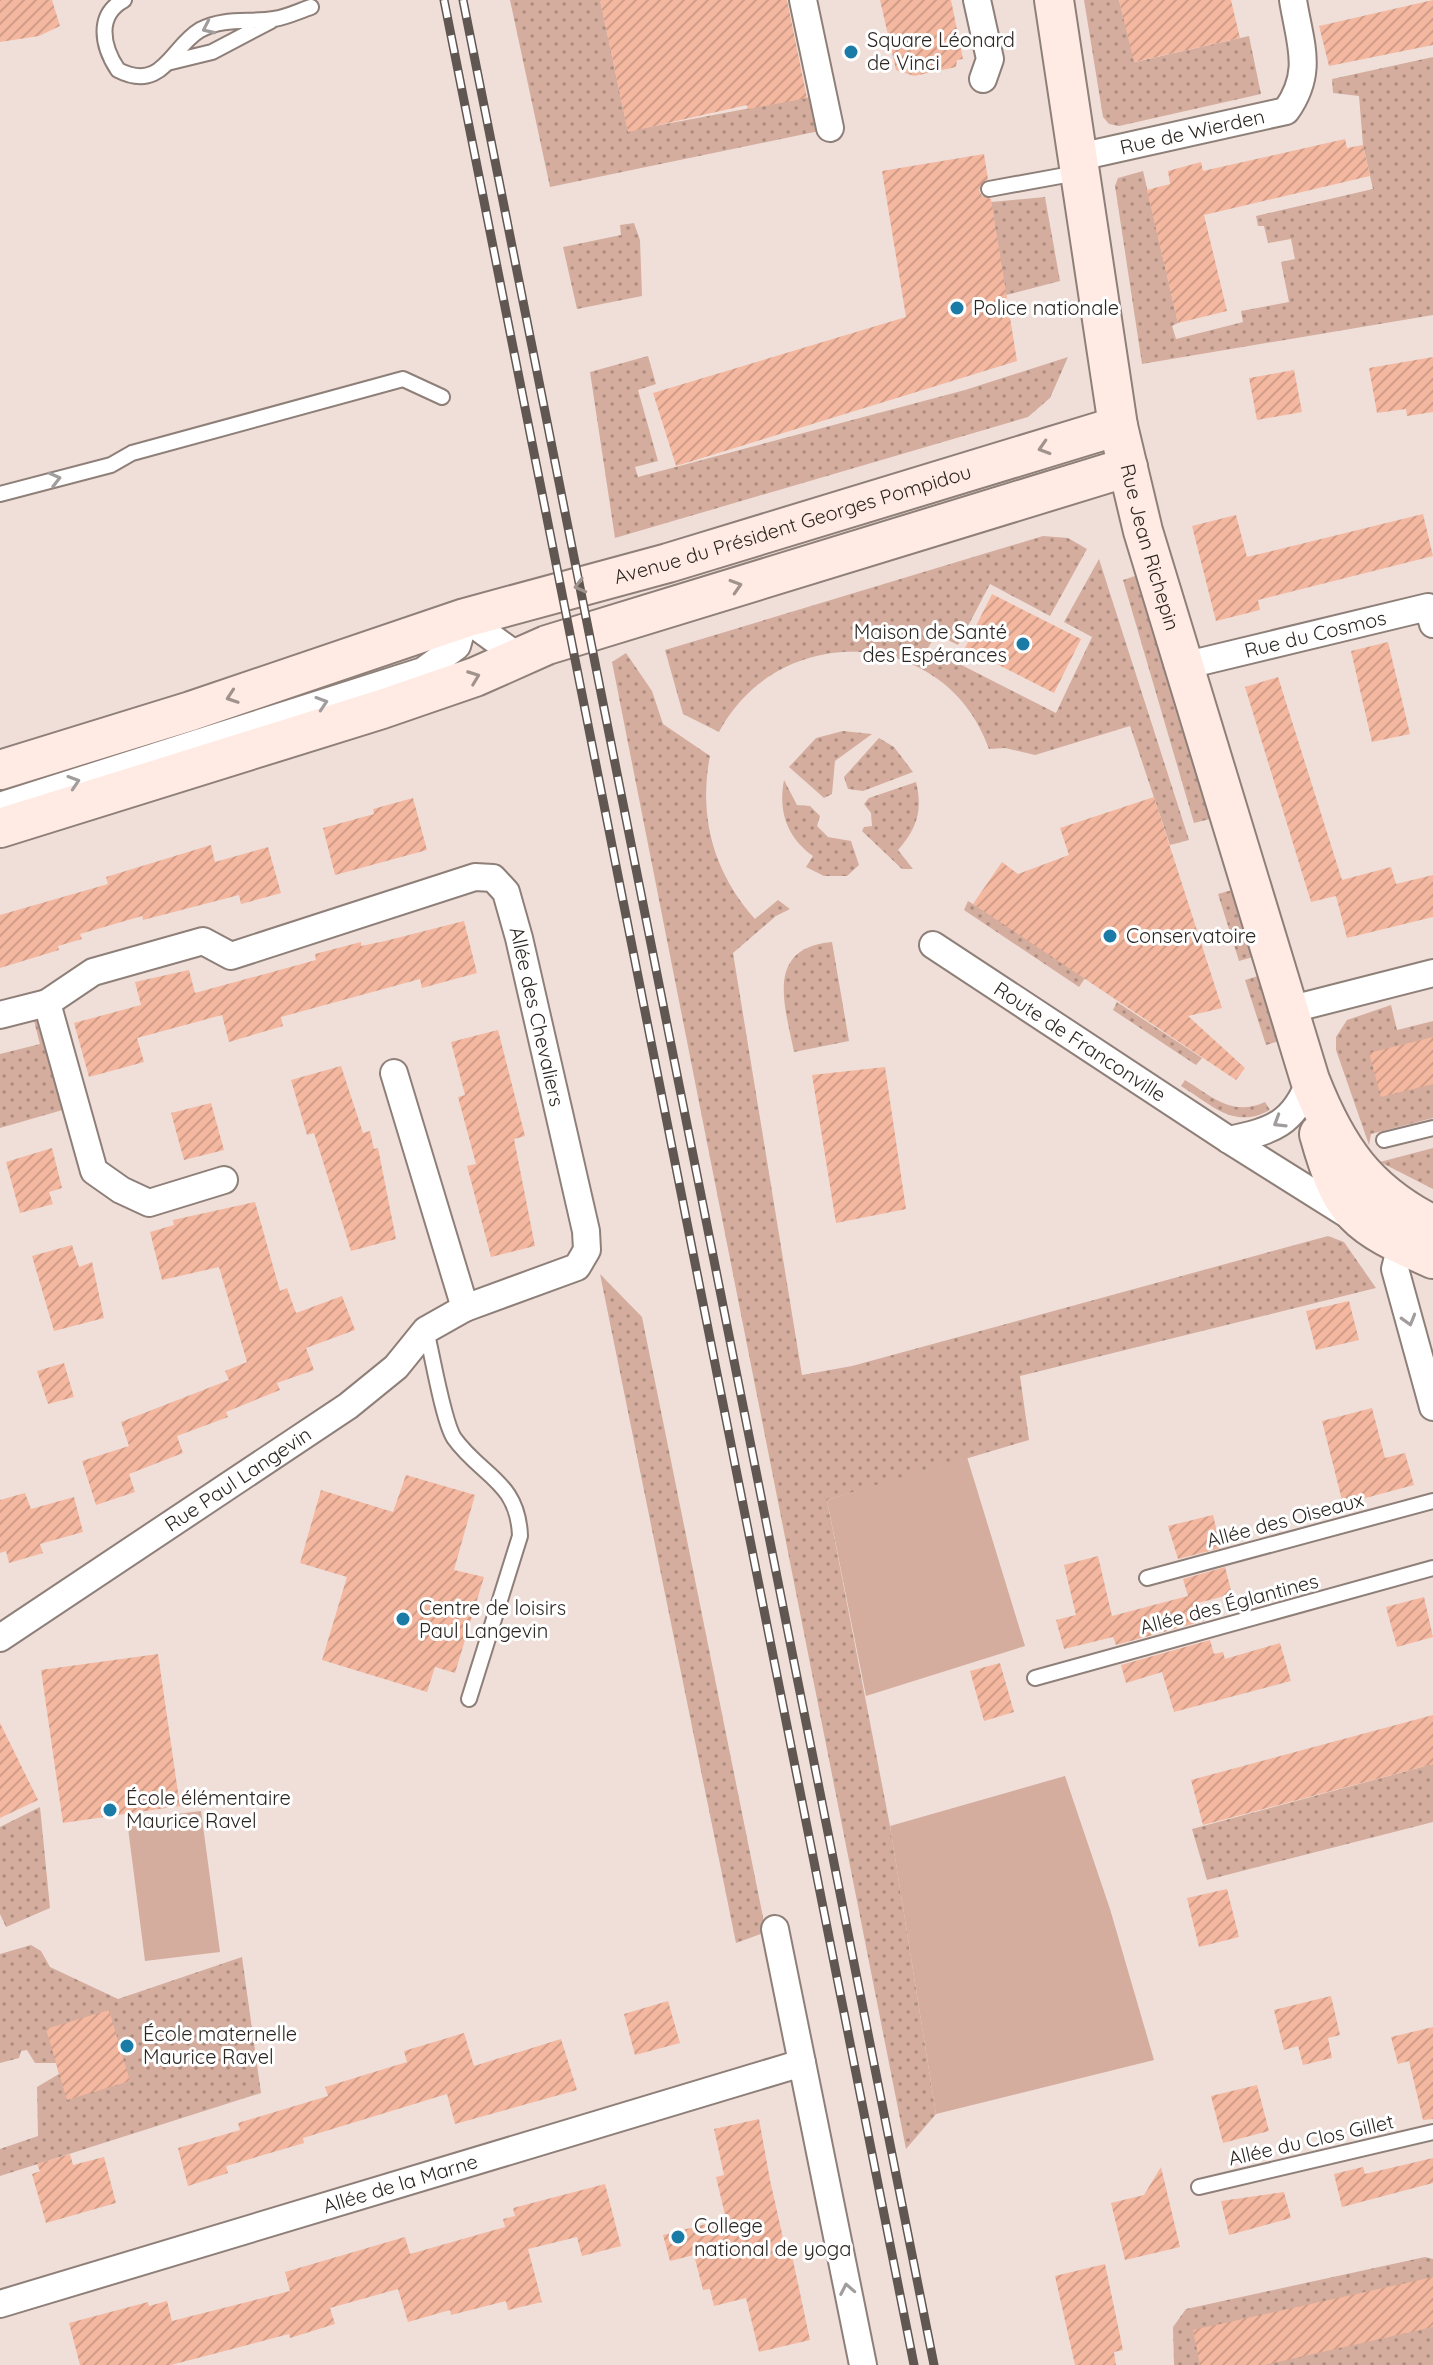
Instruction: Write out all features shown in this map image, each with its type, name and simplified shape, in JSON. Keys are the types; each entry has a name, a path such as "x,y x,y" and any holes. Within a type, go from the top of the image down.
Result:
{"main road":[{"name":"Rue Jean Richepin","path":"1054,0 1118,426 1183,666 1322,1112 1342,1192"},
{"name":"Avenue du Président Georges Pompidou","path":"0,770 191,711 465,618 668,563 1118,426"},
{"path":"0,828 382,709 547,645 1128,467"},
{"name":"Route de Franconville","path":"1342,1192 1397,1206 1423,1237"}],"street":[{"path":"803,0 830,128"},
{"path":"977,0 990,59 983,79"},
{"name":"Rue de Wierden","path":"1080,164 1286,111 1298,93 1305,72 1293,0"},
{"name":"Rue du Cosmos","path":"1183,666 1428,607 1433,624"},
{"path":"0,806 423,671 457,646 465,618 520,658"},
{"name":"Allée des Chevaliers","path":"0,1015 47,1003 93,972 203,941 231,956 475,877 493,878 506,892 519,938 586,1231 587,1250 583,1259 570,1271 465,1308"},
{"name":"Route de Franconville","path":"933,945 1229,1140 1342,1192"},
{"path":"1288,1010 1433,973"},
{"path":"47,1003 94,1171 121,1190 149,1203 224,1180"},
{"path":"394,1073 465,1308"},
{"path":"1229,1140 1261,1133 1285,1120 1300,1107 1310,1080"},
{"path":"1423,1237 1395,1269 1433,1407"},
{"name":"Rue Paul Langevin","path":"0,1638 348,1406 396,1367 426,1330 465,1308"},
{"path":"775,1929 863,2365"},
{"name":"Allée de la Marne","path":"0,2304 802,2063"}],"lane":[{"path":"124,0 110,7 104,19 109,56 118,70 143,76 171,62 212,52 275,19 311,7"},
{"path":"171,62 188,38 217,22 275,19"},
{"path":"989,189 1080,164"},
{"path":"0,494 111,465 132,453 403,379 442,397"},
{"path":"1384,1140 1433,1128"},
{"path":"426,1330 453,1436 511,1495 520,1514 520,1536 469,1699"},
{"name":"Allée des Oiseaux","path":"1147,1578 1433,1501"},
{"name":"Allée des Églantines","path":"1035,1678 1433,1568"},
{"name":"Allée du Clos Gillet","path":"1199,2187 1433,2132"}],"shaded area":[{"path":"510,0 600,0 628,131 815,96 824,130 550,187"},
{"path":"1084,0 1119,0 1135,62 1249,36 1261,94 1119,126 1109,124 1103,117"},
{"path":"1433,57 1433,315 1142,364 1115,186 1118,178 1143,171 1178,323 1172,326 1176,339 1243,322 1241,311 1289,302 1281,262 1295,259 1291,239 1268,243 1264,226 1258,226 1256,216 1373,189 1363,145 1359,96 1333,93 1332,79"},
{"path":"1045,197 1060,281 1006,295 991,202"},
{"path":"634,223 640,240 642,296 577,309 563,247 621,235 620,225"},
{"path":"648,356 656,384 638,390 658,461 635,467 638,477 965,390 1068,357 1050,398 1028,417 615,538 590,372"},
{"path":"1043,536 1068,538 1087,549 1050,616 990,584 958,645 936,634 928,648 1056,713 1092,637 1064,622 1099,559 1189,840 1170,845 1130,726 1035,755 1005,748 989,749 968,708 937,679 900,660 860,652 819,655 780,670 746,695 719,732 683,714 665,650"},
{"path":"1135,576 1210,819 1194,823 1123,580"},
{"path":"626,653 652,691 663,724 710,756 706,801 708,822 729,883 755,919 778,900 790,909 776,916 733,953 802,1375 852,1366 1328,1236 1344,1242 1376,1288 1020,1376 1029,1440 827,1500 890,1826 936,2114 906,2149 612,662"},
{"path":"843,731 872,734 835,761 832,794 824,798 789,767 816,738"},
{"path":"879,738 894,747 913,772 863,791 848,789 844,777"},
{"path":"784,780 797,805 810,806 820,816 817,826 828,837 851,841 859,865 847,876 824,876 806,867 813,856 797,841 786,823 782,803"},
{"path":"916,782 919,801 917,819 898,850 913,869 902,869 862,831 864,827 872,826 871,813 864,804 869,798"},
{"path":"1232,890 1253,957 1239,961 1218,894"},
{"path":"968,901 1088,974 1079,987 964,910"},
{"path":"832,942 849,1041 794,1052 784,999 788,967 796,955 810,947"},
{"path":"1258,976 1279,1041 1266,1045 1245,980"},
{"path":"1117,1002 1202,1058 1196,1065 1113,1010"},
{"path":"1391,1005 1397,1030 1433,1021 1433,1118 1371,1134 1369,1145 1336,1050 1336,1037 1347,1020"},
{"path":"41,1019 66,1109 0,1128 0,1054 40,1044 34,1021"},
{"path":"1185,1080 1223,1103 1243,1107 1265,1102 1270,1110 1245,1117 1224,1113 1181,1086"},
{"path":"1433,1148 1433,1189 1380,1162"},
{"path":"600,1274 642,1317 766,1932 736,1943"},
{"path":"967,1457 1025,1646 866,1696 827,1500"},
{"path":"1433,1764 1433,1822 1207,1880 1192,1829"},
{"path":"1065,1776 1110,1909 1154,2060 936,2114 890,1826"},
{"path":"40,1807 50,1908 6,1927 0,1914 0,1827"},
{"path":"201,1811 220,1952 145,1961 127,1820"},
{"name":"École maternelle Maurice Ravel","path":"31,1945 41,1951 50,1967 118,1999 242,1957 261,2093 0,2176 0,2149 38,2136 37,2087 59,2074 56,2063 35,2063 27,2050 21,2051 19,2058 0,2063 0,1954"},
{"path":"1425,2257 1433,2259 1433,2365 1174,2365 1173,2327 1186,2309"}],"building":[{"path":"0,0 52,0 60,26 39,36 0,42"},
{"path":"600,0 787,0 807,98 748,109 747,105 628,132"},
{"path":"880,0 951,0 963,59 957,60 956,67 914,76 896,70"},
{"path":"1119,0 1231,0 1240,38 1134,62"},
{"path":"1433,0 1433,45 1329,66 1319,26"},
{"path":"1345,139 1347,148 1363,145 1370,176 1204,215 1227,311 1178,323 1147,190 1170,184 1168,171 1201,162 1203,171"},
{"name":"Police nationale","path":"984,154 988,179 979,190 982,196 991,199 1017,361 676,466 653,393 906,317 882,171"},
{"path":"1433,357 1433,412 1407,416 1406,409 1377,413 1369,368"},
{"path":"1294,370 1302,412 1257,420 1249,378"},
{"path":"1423,514 1433,556 1258,600 1260,610 1216,621 1192,526 1236,515 1247,557"},
{"name":"Maison de Santé des Espérances","path":"992,594 1081,639 1054,693 965,648"},
{"path":"1388,642 1410,734 1372,742 1351,651"},
{"path":"1278,677 1342,880 1391,867 1396,884 1433,875 1433,917 1347,938 1336,896 1311,902 1245,687"},
{"name":"Conservatoire","path":"1154,797 1222,1008 1188,1016 1245,1068 1236,1080 973,904 1002,862 1018,874 1069,855 1060,828"},
{"path":"413,798 427,850 335,875 323,828 374,814 373,809"},
{"path":"211,845 215,862 268,847 281,893 241,904 239,895 143,920 142,916 80,934 82,939 58,946 59,950 0,968 0,915 108,884 106,877"},
{"path":"464,921 477,973 422,988 420,979 281,1017 283,1026 229,1042 222,1015 137,1038 144,1062 89,1077 74,1023 141,1005 135,982 189,970 195,993 316,960 315,954 361,942 361,946 385,941"},
{"path":"498,1030 525,1136 514,1139 535,1246 491,1257 467,1166 476,1164 458,1097 465,1095 451,1042"},
{"path":"1433,1037 1433,1084 1381,1097 1369,1053"},
{"path":"341,1066 363,1133 370,1131 374,1149 378,1148 396,1239 351,1251 314,1133 307,1135 291,1080"},
{"path":"885,1067 906,1209 836,1223 812,1075"},
{"path":"211,1103 224,1150 184,1160 171,1113"},
{"path":"52,1148 62,1188 49,1192 53,1204 20,1213 6,1162"},
{"path":"255,1202 280,1291 287,1288 296,1313 342,1296 355,1330 306,1348 314,1370 277,1383 280,1390 226,1412 228,1417 177,1436 183,1453 129,1474 135,1492 96,1505 82,1461 129,1446 121,1422 229,1380 225,1371 247,1362 219,1267 162,1280 150,1232 174,1225 173,1220"},
{"path":"72,1245 79,1267 92,1262 104,1318 54,1331 32,1256"},
{"path":"1349,1301 1359,1340 1316,1350 1306,1311"},
{"path":"64,1363 74,1397 48,1404 37,1371"},
{"path":"1372,1408 1385,1458 1405,1453 1414,1485 1343,1504 1322,1421"},
{"name":"Centre de loisirs Paul Langevin","path":"406,1475 475,1495 454,1570 484,1577 455,1673 435,1667 427,1692 322,1660 347,1577 300,1563 321,1490 393,1512"},
{"path":"25,1493 31,1509 74,1497 83,1532 40,1544 43,1553 9,1563 6,1551 0,1553 0,1500"},
{"path":"1213,1515 1221,1548 1178,1559 1168,1526"},
{"path":"1098,1556 1112,1616 1188,1596 1183,1579 1225,1567 1232,1594 1198,1603 1204,1621 1116,1645 1113,1637 1064,1649 1056,1620 1076,1615 1064,1565"},
{"path":"1424,1597 1433,1637 1397,1647 1386,1607"},
{"path":"1210,1640 1214,1654 1223,1652 1225,1659 1280,1643 1291,1681 1174,1712 1162,1672 1126,1683 1121,1665"},
{"path":"158,1654 180,1806 63,1823 41,1670"},
{"path":"1000,1663 1014,1712 984,1721 970,1671"},
{"path":"1433,1715 1433,1764 1203,1825 1191,1780"},
{"path":"0,1723 38,1800 0,1818"},
{"path":"1227,1889 1239,1937 1199,1947 1187,1898"},
{"path":"1331,1996 1340,2035 1328,2038 1332,2058 1303,2065 1298,2046 1284,2050 1274,2010"},
{"path":"668,2001 680,2043 635,2055 624,2014"},
{"path":"109,2010 130,2081 67,2100 46,2029"},
{"path":"1433,2027 1433,2119 1423,2120 1409,2061 1398,2064 1391,2037"},
{"path":"464,2033 474,2066 561,2039 577,2090 455,2124 447,2094 303,2138 304,2143 226,2166 228,2173 188,2186 178,2148 240,2130 238,2123 328,2096 325,2087 407,2062 404,2051"},
{"path":"1257,2085 1269,2131 1223,2143 1211,2096"},
{"path":"759,2119 785,2247 790,2246 810,2340 759,2352 746,2298 714,2306 710,2289 703,2290 694,2255 670,2261 663,2235 726,2219 716,2177 724,2175 714,2129"},
{"path":"70,2154 73,2165 104,2157 116,2203 46,2223 32,2174 40,2171 37,2164"},
{"path":"1433,2158 1433,2183 1342,2207 1334,2174 1363,2167 1365,2174"},
{"path":"1161,2167 1180,2247 1125,2260 1111,2203 1144,2195"},
{"path":"605,2184 621,2246 582,2256 577,2237 528,2249 542,2302 508,2310 506,2301 451,2315 450,2310 408,2322 398,2289 330,2308 335,2324 290,2338 289,2334 171,2365 80,2365 69,2323 148,2302 149,2306 167,2301 172,2321 290,2291 285,2272 405,2237 410,2254 505,2227 503,2219 515,2216 513,2208"},
{"path":"1284,2192 1291,2218 1229,2235 1221,2201"},
{"path":"1105,2264 1123,2350 1114,2352 1116,2365 1075,2365 1055,2276"},
{"path":"1433,2277 1433,2327 1264,2365 1200,2365 1193,2330"}],"railway":[{"path":"444,0 914,2365"},
{"path":"463,0 934,2365"}],"place":[{"name":"Square Léonard de Vinci","path":"851,52"},
{"name":"Police nationale","path":"957,308"},
{"name":"Maison de Santé des Espérances","path":"1023,644"},
{"name":"Conservatoire","path":"1110,936"},
{"name":"Centre de loisirs Paul Langevin","path":"403,1619"},
{"name":"École élémentaire Maurice Ravel","path":"110,1810"},
{"name":"École maternelle Maurice Ravel","path":"127,2046"},
{"name":"College national de yoga","path":"678,2237"}]}
